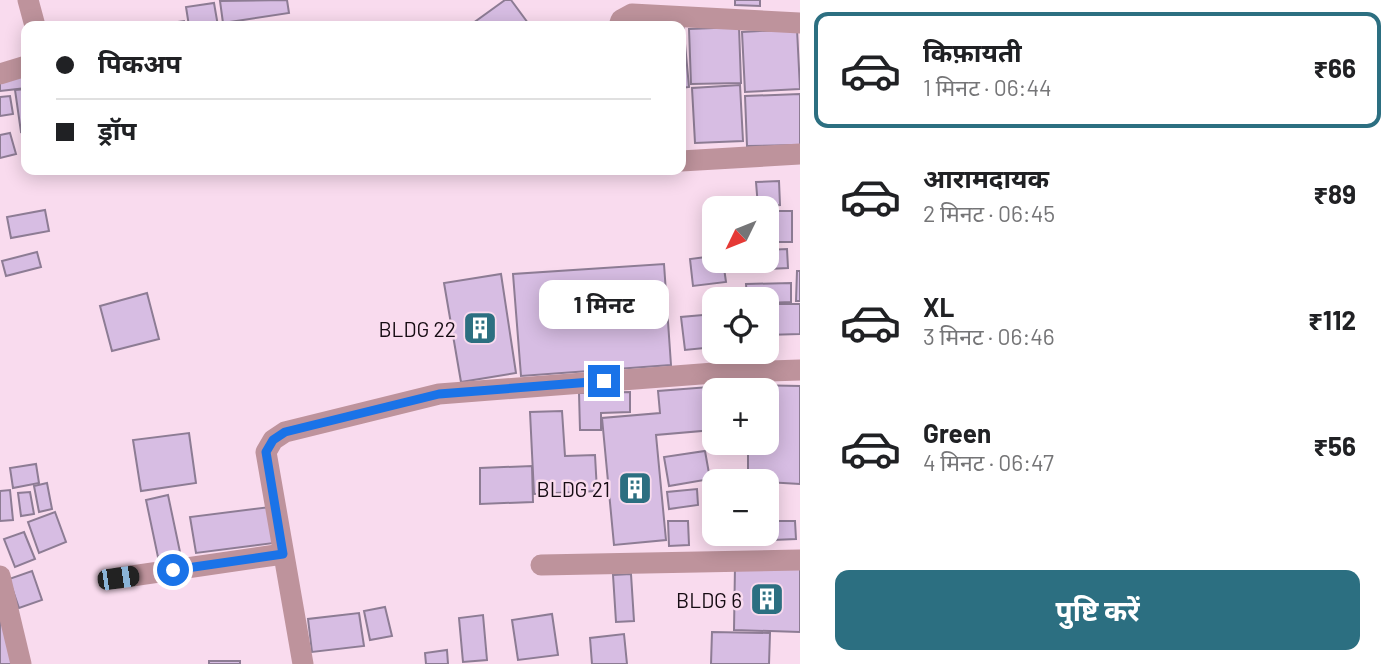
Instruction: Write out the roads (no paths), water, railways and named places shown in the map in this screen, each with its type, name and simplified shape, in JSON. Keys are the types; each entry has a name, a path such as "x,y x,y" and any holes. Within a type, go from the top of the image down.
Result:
{"street":[{"path":"29,0 34,21"},
{"path":"621,21 632,14 800,23"},
{"path":"0,74 21,68"},
{"path":"686,162 800,153"},
{"path":"303,664 266,452 273,440 285,432 439,394 714,373 800,370"},
{"path":"118,578 283,554"},
{"path":"541,565 800,560"},
{"path":"0,576 20,664"}],"place":[{"name":"BLDG 22","path":"480,328"},
{"name":"BLDG 21","path":"635,488"},
{"name":"BLDG 6","path":"767,599"}]}
